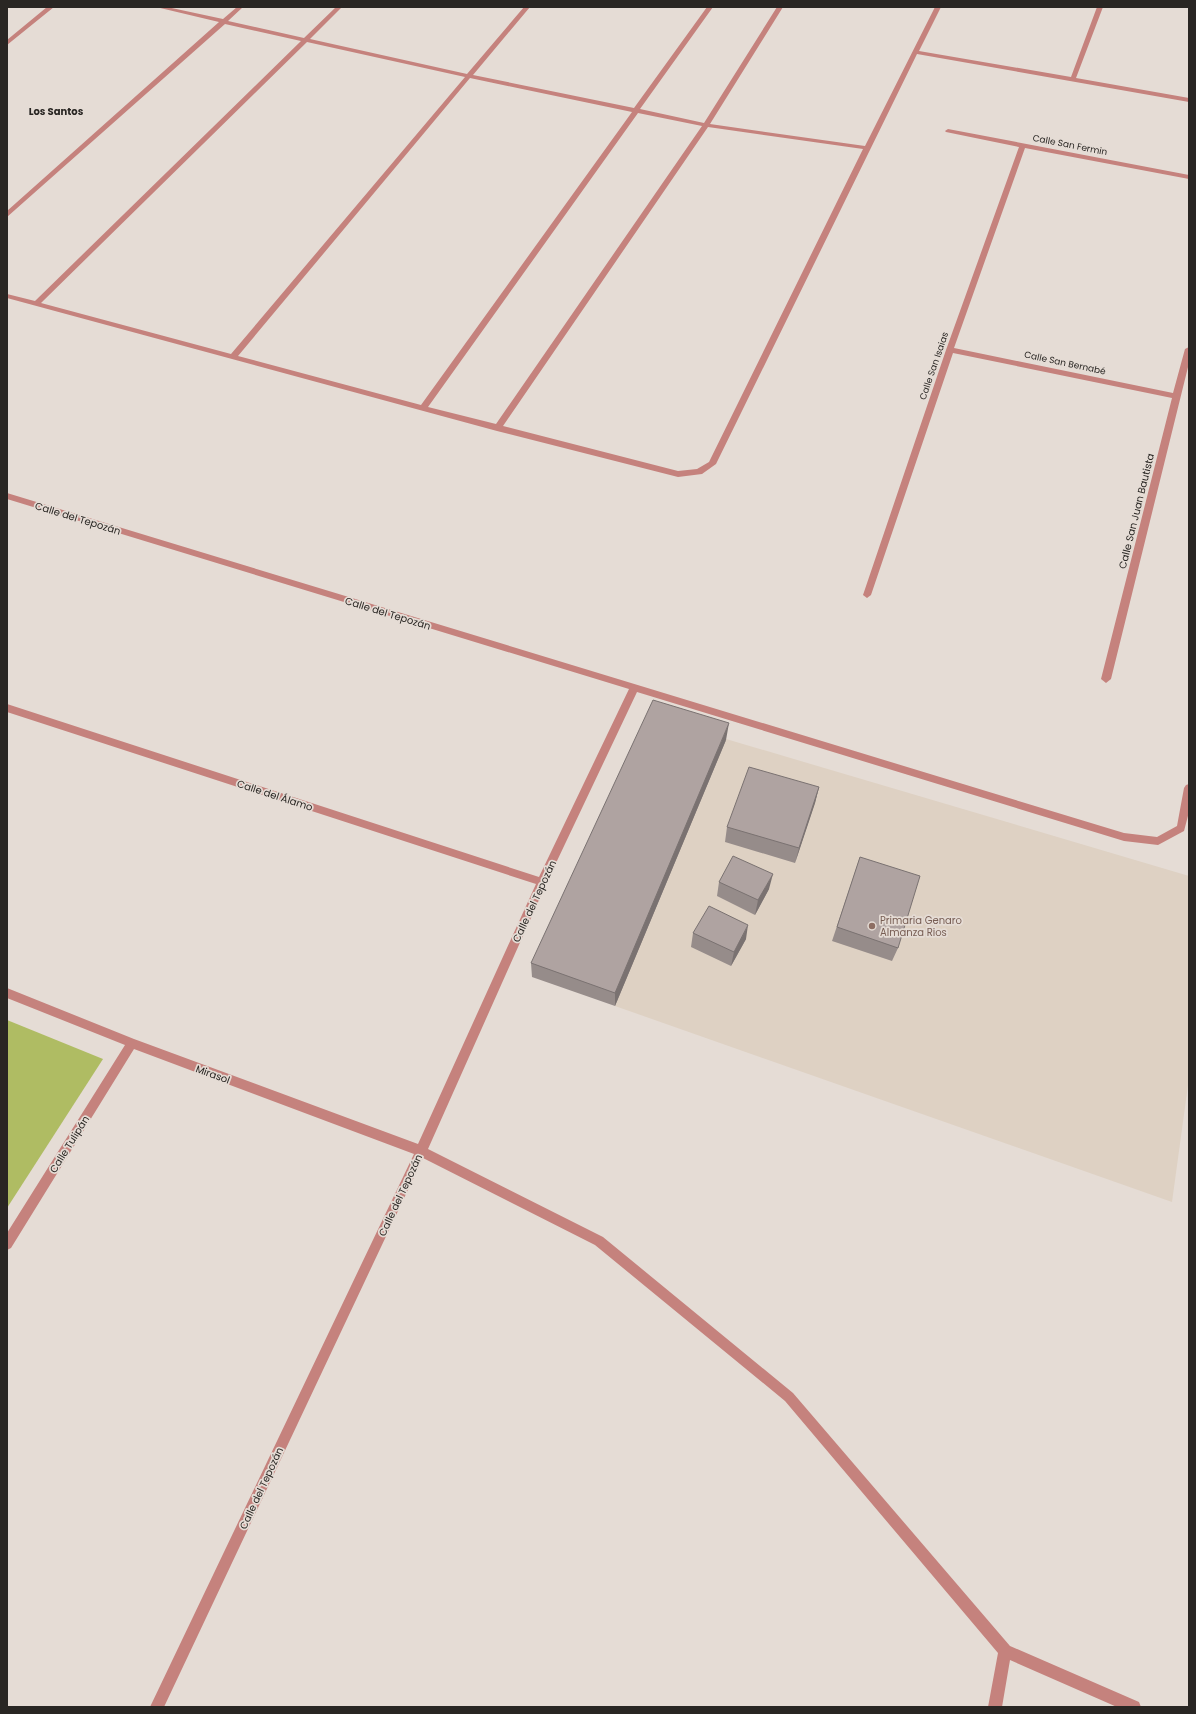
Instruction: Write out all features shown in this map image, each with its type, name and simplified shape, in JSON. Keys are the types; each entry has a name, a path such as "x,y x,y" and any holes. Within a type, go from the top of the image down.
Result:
{"street":[{"path":"7,42 51,7"},
{"path":"159,7 224,23 706,126 867,148"},
{"path":"7,214 224,23 240,7"},
{"path":"36,304 339,7"},
{"path":"233,357 526,7"},
{"path":"423,408 710,7"},
{"path":"497,428 706,126 780,7"},
{"path":"7,296 497,428 678,474 699,472 712,464 938,7"},
{"path":"1073,79 1100,7"},
{"path":"915,52 1189,100"},
{"name":"Calle San Fermin","path":"948,131 1189,177"},
{"name":"Calle San Isaias","path":"867,595 950,350 1022,145"},
{"name":"Calle San Juan Bautista","path":"1106,679 1176,396 1185,380 1189,349"},
{"name":"Calle San Bernabé","path":"950,350 1176,396"},
{"name":"Calle del Tepozán","path":"7,496 634,688 542,882 421,1151 156,1707"},
{"path":"634,688 1124,838 1158,841 1181,828 1189,788"},
{"name":"Calle del Álamo","path":"7,708 542,882"},
{"name":"Mirasol","path":"7,994 132,1043 421,1151 599,1242 789,1397 1005,1651"},
{"name":"Calle Tulipán","path":"7,1244 132,1043"},
{"path":"995,1707 1005,1651 1134,1707"}],"shaded area":[{"name":"Primaria Genaro Almanza Rios","path":"652,717 1189,876 1189,1078 1172,1202 615,1006"}],"green space":[{"path":"7,1020 103,1059 7,1208"}],"building":[{"path":"653,700 729,723 615,993 531,963"},
{"path":"749,767 819,787 799,848 727,827"},
{"path":"733,856 773,874 758,900 719,882"},
{"name":"Primaria Genaro Almanza Rios","path":"860,857 920,876 898,948 837,927"},
{"path":"709,906 748,925 734,952 693,933"}],"place":[{"name":"Primaria Genaro Almanza Rios","path":"872,926"}],"district":[{"name":"Los Santos","path":"56,111"}]}
